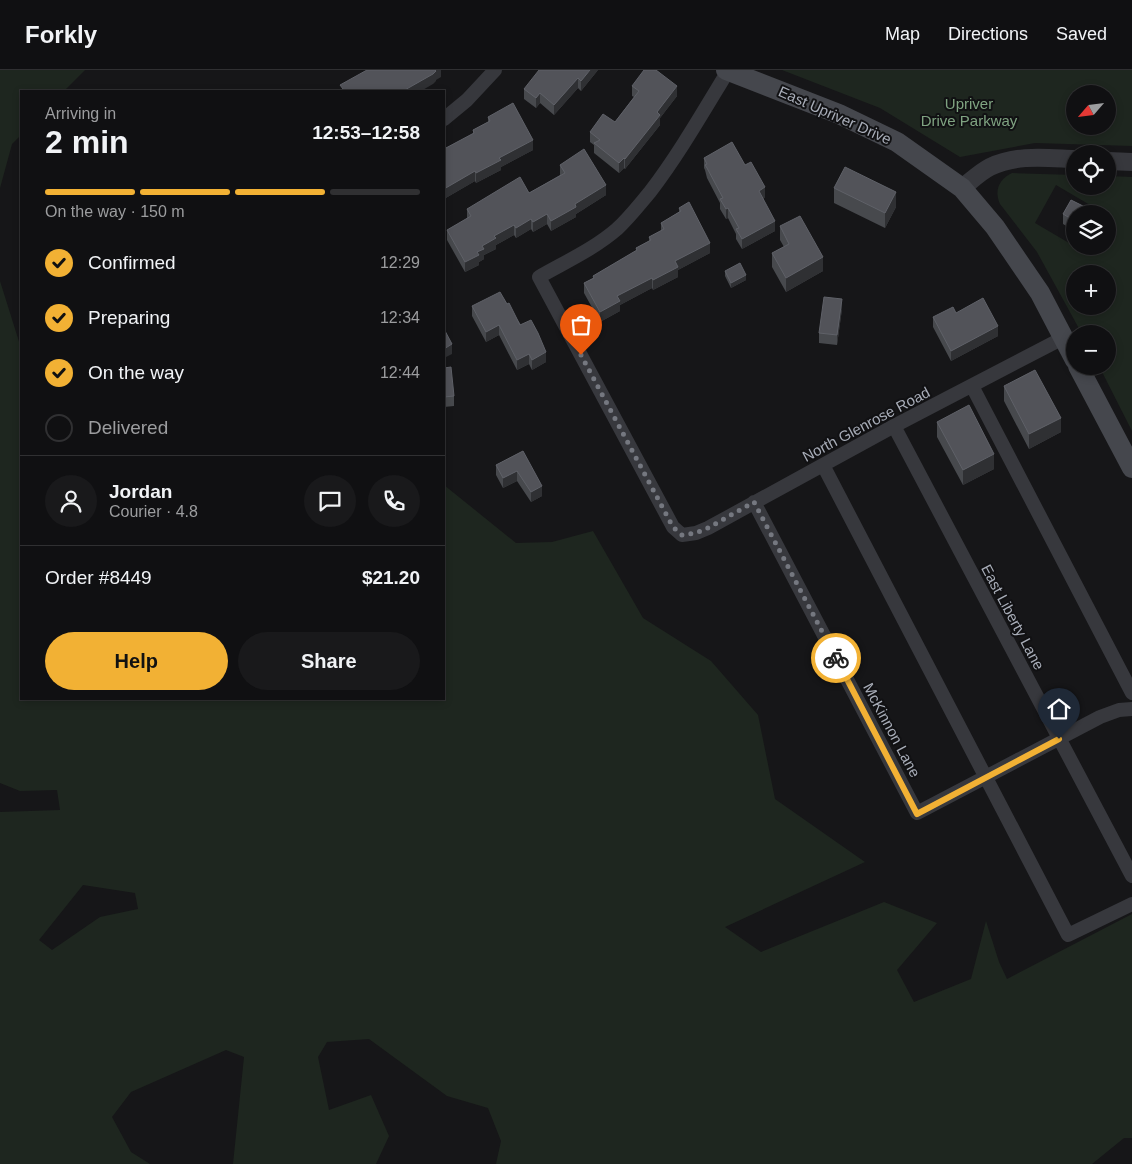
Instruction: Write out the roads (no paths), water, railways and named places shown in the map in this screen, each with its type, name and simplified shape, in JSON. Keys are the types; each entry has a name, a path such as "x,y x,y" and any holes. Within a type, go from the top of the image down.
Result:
{"main road":[{"name":"East Upriver Drive","path":"727,70 839,114 897,142 962,188 1000,234 1040,293 1066,344"},
{"path":"1083,375 1132,468"}],"street":[{"path":"445,118 467,100 495,70"},
{"name":"North Glenrose Road","path":"727,70 695,127 659,180 634,212 617,229 597,244 539,277 673,527 682,535 696,533 708,528 894,426 1063,338"},
{"path":"962,188 989,167 1013,159 1066,159"},
{"path":"1116,161 1132,162"},
{"path":"972,386 1132,693"},
{"name":"East Liberty Lane","path":"894,426 1132,876"},
{"path":"823,465 1068,935 1132,904"},
{"name":"McKinnon Lane","path":"754,502 917,814 986,778"},
{"path":"986,778 1100,717 1119,710 1132,709"}],"park label":[{"name":"Upriver Drive Parkway","path":"969,112"}]}
